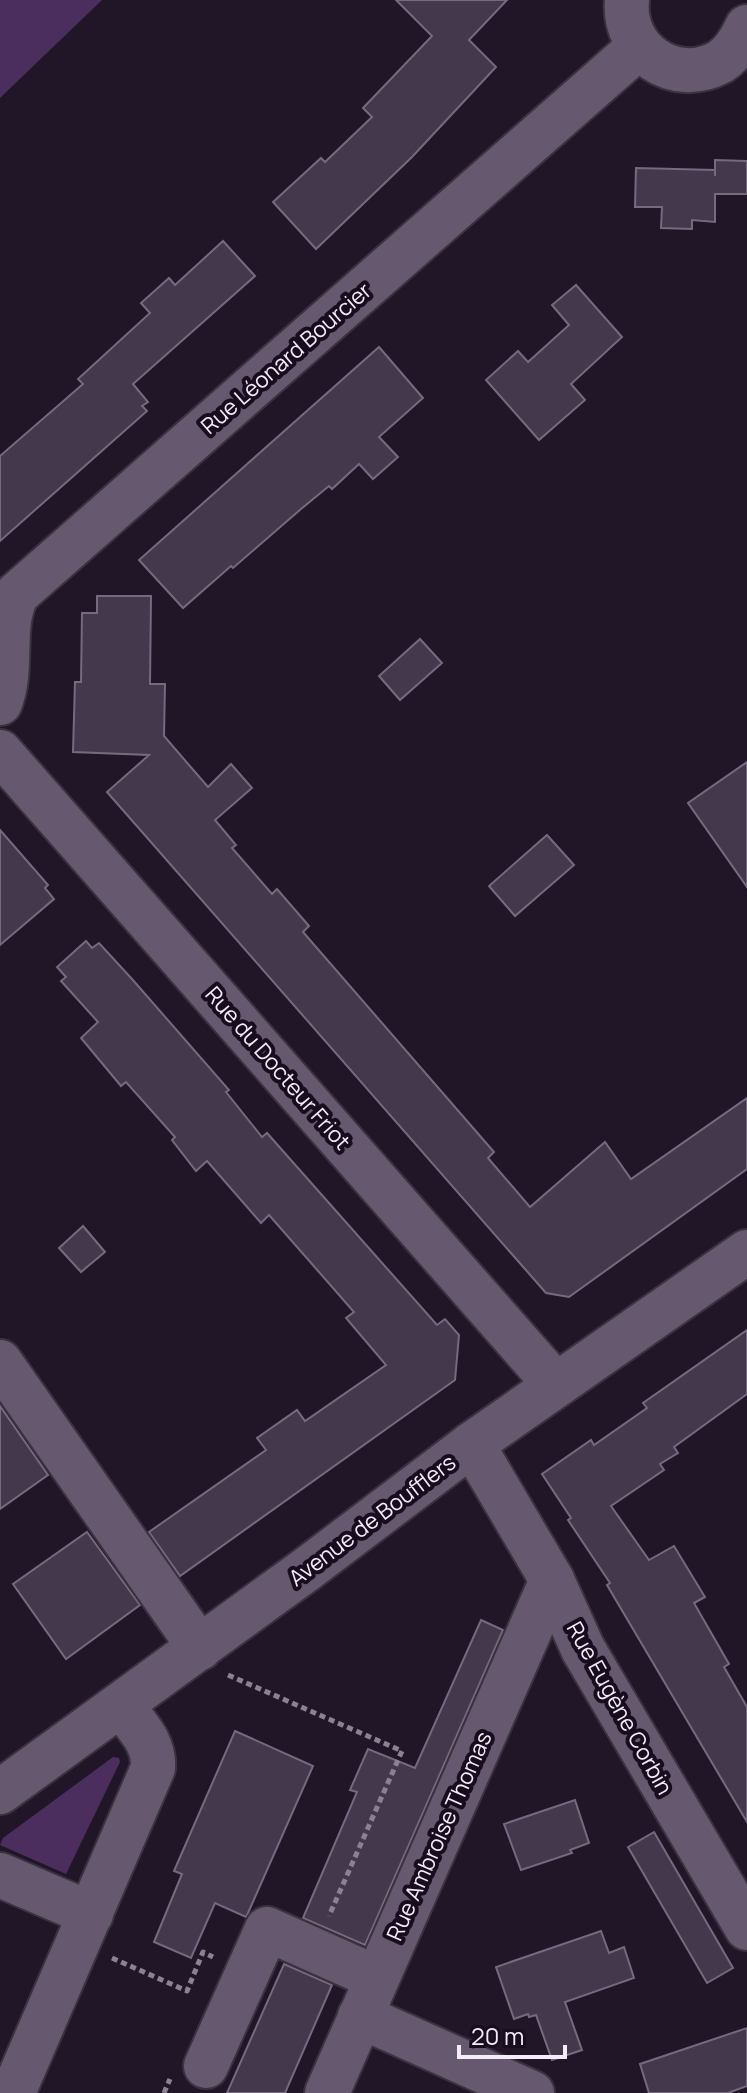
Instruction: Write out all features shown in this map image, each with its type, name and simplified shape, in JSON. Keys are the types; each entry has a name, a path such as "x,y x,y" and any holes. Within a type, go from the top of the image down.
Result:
{"street":[{"path":"627,0 628,23 639,47 658,63 690,71 705,68 722,61 743,45"},
{"name":"Rue Léonard Bourcier","path":"0,703 6,670 5,620 17,594 639,47"},
{"name":"Rue du Docteur Friot","path":"0,752 556,1385"},
{"name":"Avenue de Boufflers","path":"0,1792 121,1705 212,1660 472,1444 747,1252"},
{"path":"0,1362 212,1660"},
{"name":"Rue Eugène Corbin","path":"472,1444 552,1580 583,1649 747,1928"},
{"name":"Rue Ambroise Thomas","path":"327,2093 552,1580"},
{"path":"13,2093 153,1768 151,1745 121,1705"},
{"path":"0,1875 91,1914"},
{"path":"206,2066 267,1929 314,1950 368,1997 532,2093"}],"path":[{"path":"212,1660 402,1751 314,1950"},
{"path":"139,1969 187,1991 203,1952 221,1961"}],"shaded area":[{"path":"0,0 102,0 0,98"},
{"path":"113,1757 119,1758 120,1762 66,1874 0,1845 3,1838"}],"building":[{"path":"396,0 507,0 469,40 496,67 412,157 316,249 273,202 321,158 325,162 372,117 363,108 432,36"},
{"path":"715,160 747,161 747,194 715,194 715,222 692,220 692,229 661,228 662,207 635,207 636,168 715,170"},
{"path":"223,241 255,276 133,384 148,402 142,406 147,411 0,541 0,456 83,384 78,379 150,313 141,303 169,278 175,285"},
{"path":"576,285 622,337 571,384 585,400 539,440 486,380 518,351 528,362 569,325 552,305"},
{"path":"379,347 423,398 379,437 398,457 373,479 359,464 183,608 139,560"},
{"path":"97,596 151,596 150,684 165,684 164,736 208,787 231,764 252,788 215,820 236,845 232,848 272,894 277,889 309,926 303,932 494,1152 488,1158 530,1207 605,1142 631,1179 747,1098 747,1169 569,1297 546,1293 107,792 149,755 73,752 75,682 81,682 82,613 97,613"},
{"path":"420,639 442,663 400,700 379,676"},
{"path":"747,762 747,887 688,803"},
{"path":"0,830 48,885 45,888 54,899 0,945"},
{"path":"547,835 574,865 515,916 489,886"},
{"path":"86,941 92,948 99,943 132,979 229,1090 226,1092 262,1137 267,1133 437,1325 445,1319 459,1335 455,1380 180,1576 149,1532 266,1450 257,1438 297,1410 305,1421 386,1365 346,1318 354,1312 269,1215 261,1223 207,1161 196,1171 172,1140 175,1137 126,1082 121,1086 81,1038 98,1022 61,981 66,977 57,967"},
{"path":"83,1226 105,1252 81,1272 59,1248"},
{"path":"747,1330 747,1394 674,1447 678,1453 660,1464 664,1470 611,1506 649,1560 674,1546 705,1597 694,1603 729,1664 724,1667 747,1707 747,1822 607,1585 610,1583 542,1474 591,1440 594,1445 647,1408 643,1403"},
{"path":"0,1406 48,1475 0,1509"},
{"path":"87,1532 140,1605 66,1659 13,1584"},
{"path":"481,1620 503,1630 365,1945 303,1918 357,1792 350,1790 368,1749 415,1768"},
{"path":"235,1731 313,1766 246,1917 215,1903 191,1958 154,1942 182,1874 174,1871"},
{"path":"575,1800 589,1843 570,1850 572,1853 521,1870 504,1824"},
{"path":"654,1832 733,1968 707,1983 628,1847"},
{"path":"601,1931 609,1953 624,1947 634,1978 565,2002 582,2050 552,2060 536,2015 529,2017 528,2014 514,2019 496,1967"},
{"path":"284,1964 332,1985 285,2093 227,2093"},
{"path":"747,2028 747,2086 728,2093 649,2093 640,2064"}]}
